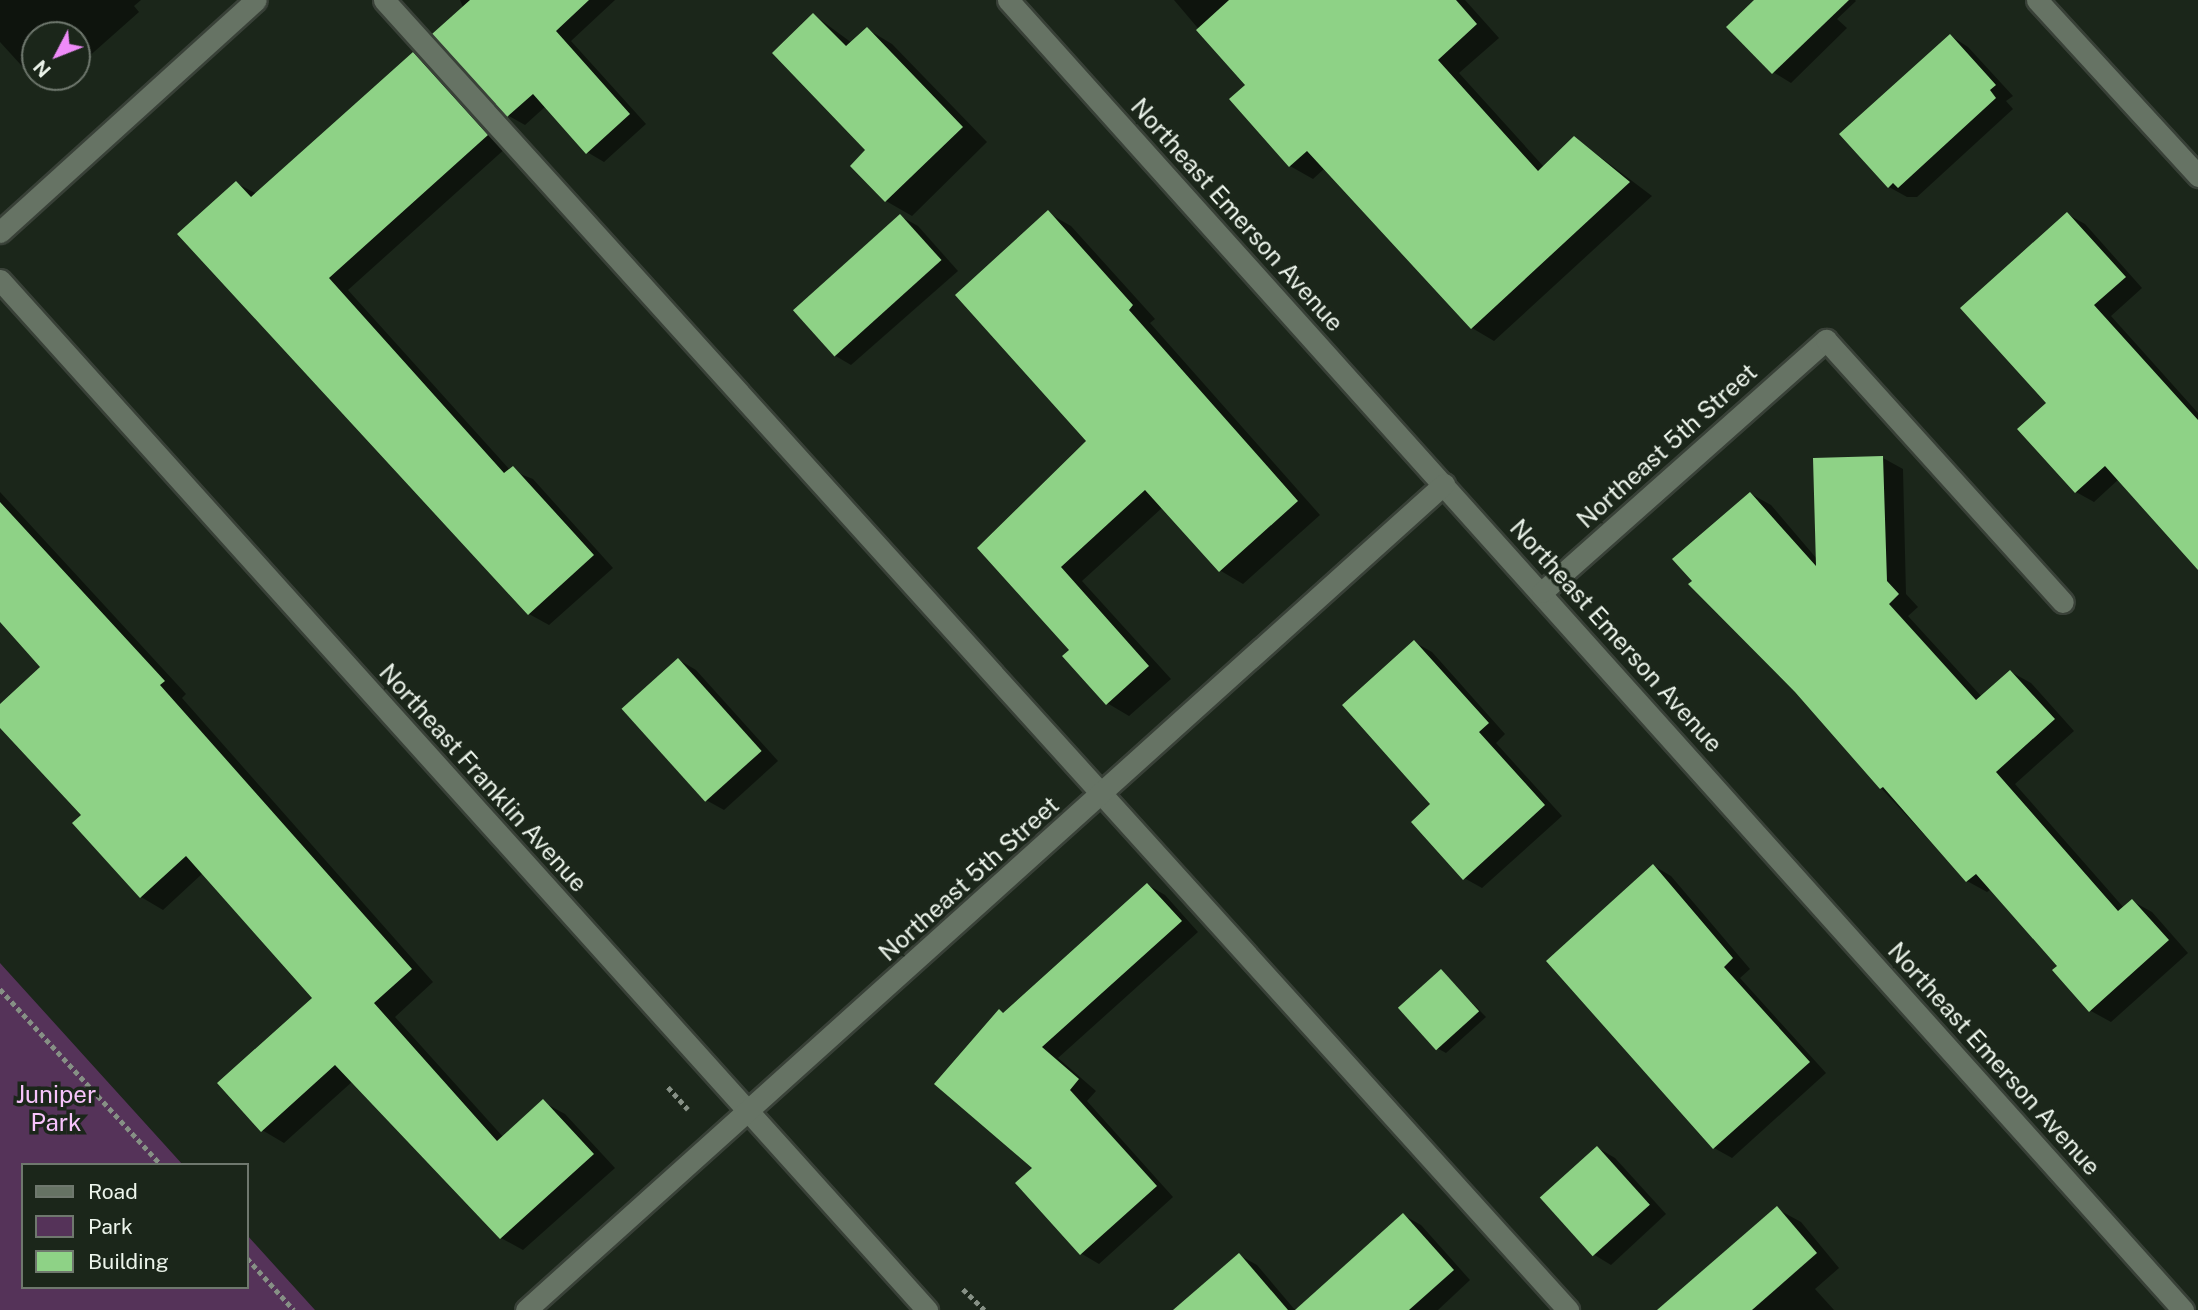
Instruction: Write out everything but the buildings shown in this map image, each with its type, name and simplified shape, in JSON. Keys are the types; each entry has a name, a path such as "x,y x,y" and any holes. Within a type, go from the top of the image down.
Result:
{"street":[{"path":"0,232 256,0"},
{"path":"384,0 1568,1310"},
{"name":"Northeast Emerson Avenue","path":"1008,0 1542,592 2183,1310"},
{"path":"2037,0 2198,176"},
{"name":"Northeast Franklin Avenue","path":"0,280 927,1310"},
{"name":"Northeast 5th Street","path":"1542,592 1826,340 2063,602"},
{"name":"Northeast 5th Street","path":"526,1310 1104,794 1444,484"}],"path":[{"path":"0,989 159,1163"},
{"path":"248,1259 294,1310"}],"green space":[{"name":"Juniper Park","path":"0,963 181,1163 21,1163 21,1289 248,1289 248,1236 315,1310 0,1310"}]}
